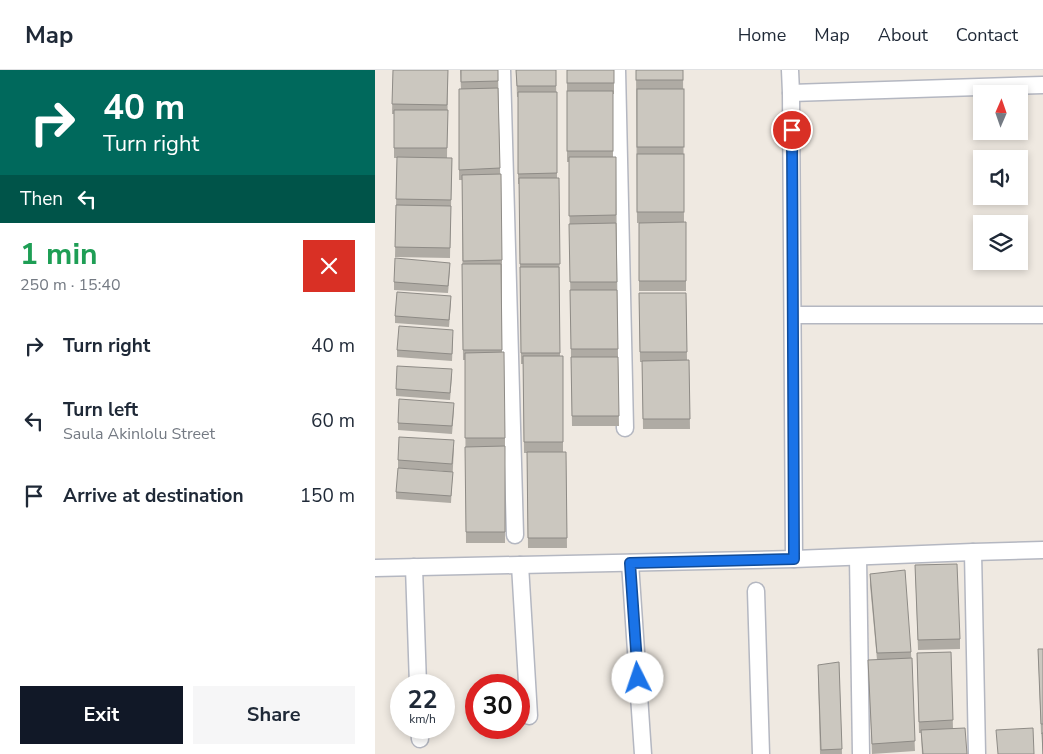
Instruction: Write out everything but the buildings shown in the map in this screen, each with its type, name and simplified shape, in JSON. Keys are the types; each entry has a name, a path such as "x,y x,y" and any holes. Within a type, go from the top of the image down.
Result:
{"street":[{"path":"502,70 515,535"},
{"path":"617,70 625,428"},
{"path":"790,70 794,559"},
{"path":"791,93 1043,85"},
{"path":"793,315 1043,315"},
{"path":"375,568 794,559 1043,550"},
{"path":"973,552 977,754"},
{"path":"858,557 861,754"},
{"path":"630,563 643,754"},
{"path":"520,565 526,674"},
{"path":"414,567 418,674"},
{"path":"756,591 761,754"}],"route":[{"path":"638,678 630,563 794,559 792,130"}]}
